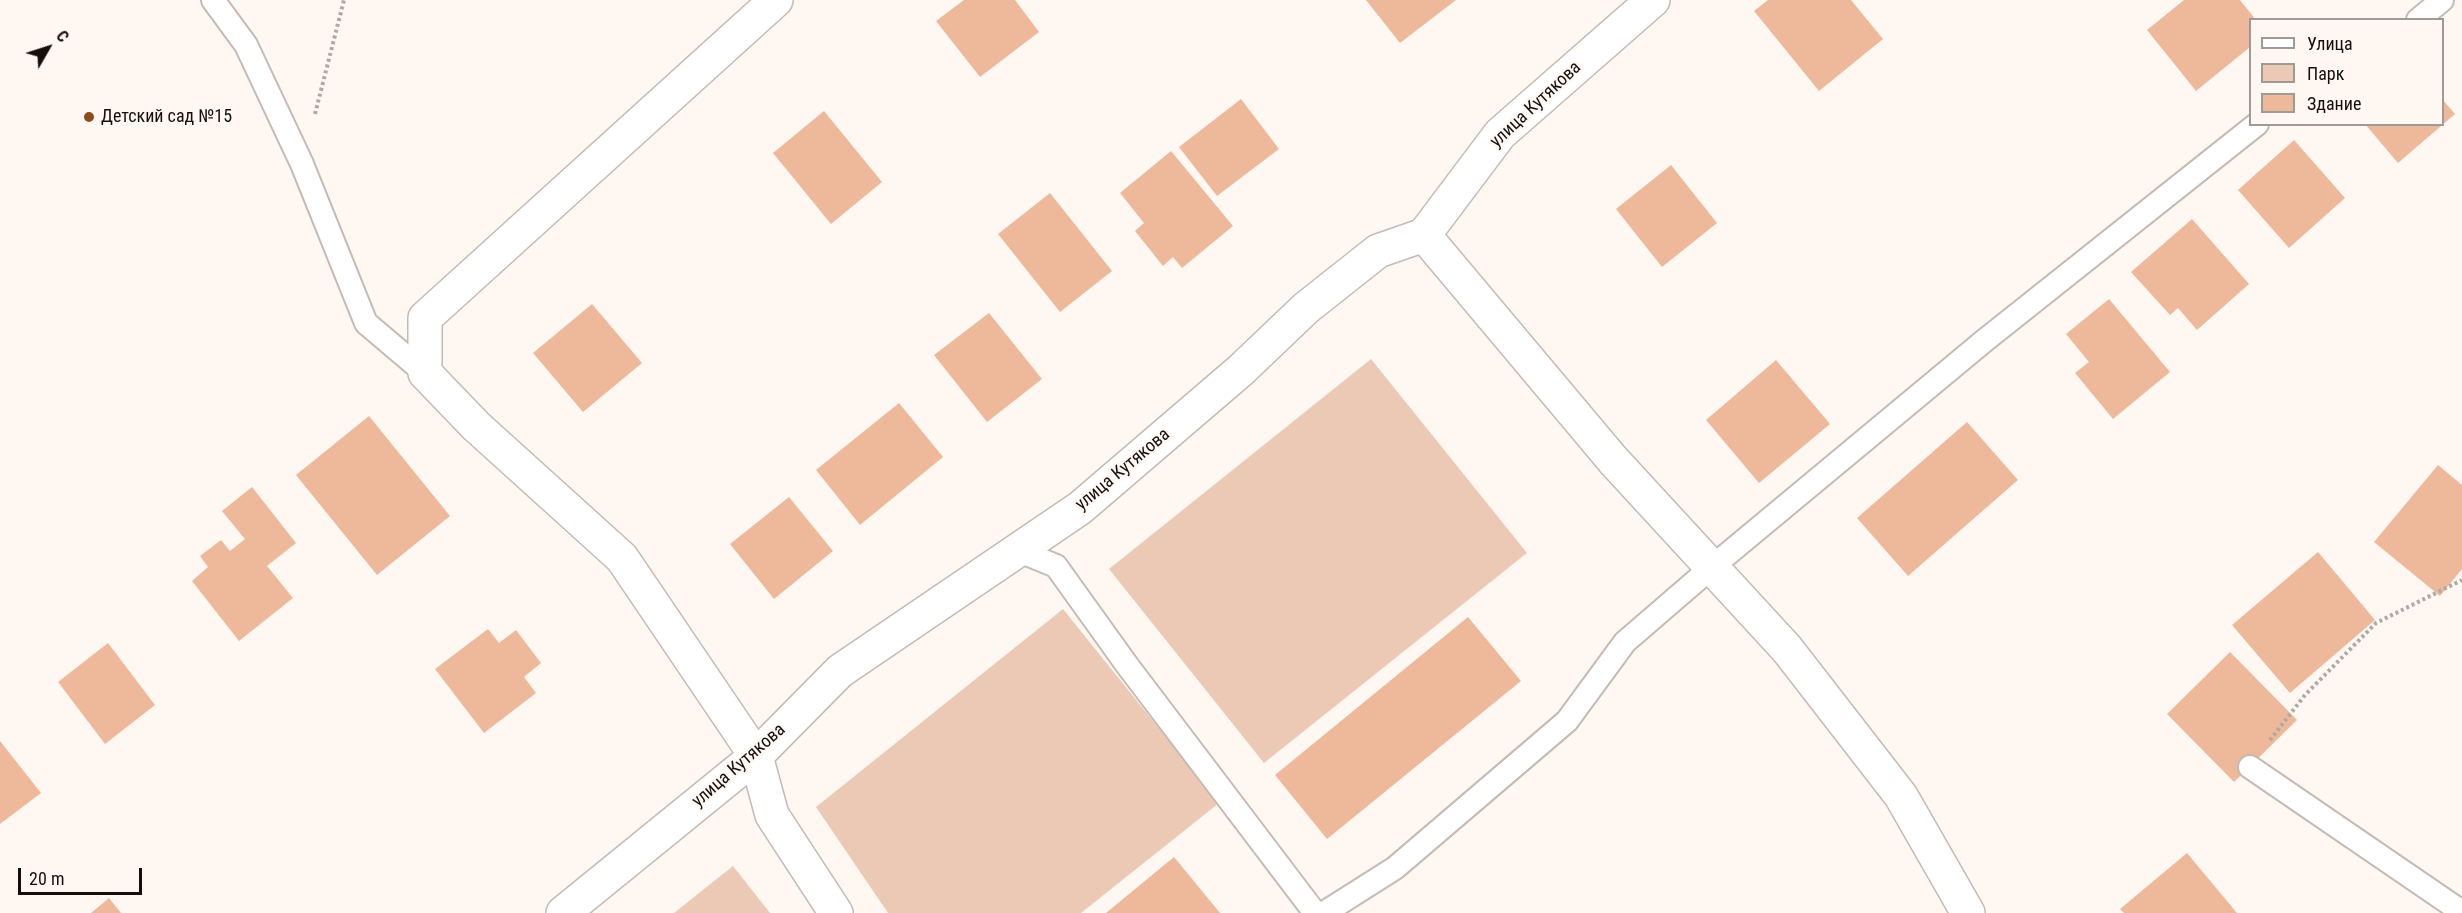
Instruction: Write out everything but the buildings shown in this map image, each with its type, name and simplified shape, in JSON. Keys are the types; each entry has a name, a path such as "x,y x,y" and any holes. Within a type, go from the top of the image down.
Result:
{"street":[{"path":"776,0 425,318 425,373 476,426 622,558 756,756 772,815 836,913"},
{"name":"улица Кутякова","path":"563,913 756,756 840,670 1080,508 1241,370 1306,308 1378,251 1424,235 1500,134 1653,0"},
{"path":"1424,235 1612,460 1787,649 1901,796 1968,913"}],"lane":[{"path":"213,0 246,45 302,164 366,323 425,373"},
{"path":"2420,18 2442,0"},
{"path":"1324,913 1395,868 1567,721 1625,642 1712,567 1984,341 2254,126"},
{"path":"1017,550 1056,566 1127,665 1315,913"},
{"path":"2250,767 2462,912"}],"path":[{"path":"302,164 344,0"},
{"path":"2250,767 2305,695 2376,623 2462,580"}],"green space":[{"path":"1371,359 1527,553 1264,763 1109,569"},
{"path":"1063,609 1219,803 1081,913 888,913 816,807"},
{"path":"733,866 770,913 674,913"}],"place":[{"name":"Детский сад №15","path":"89,117"}]}
